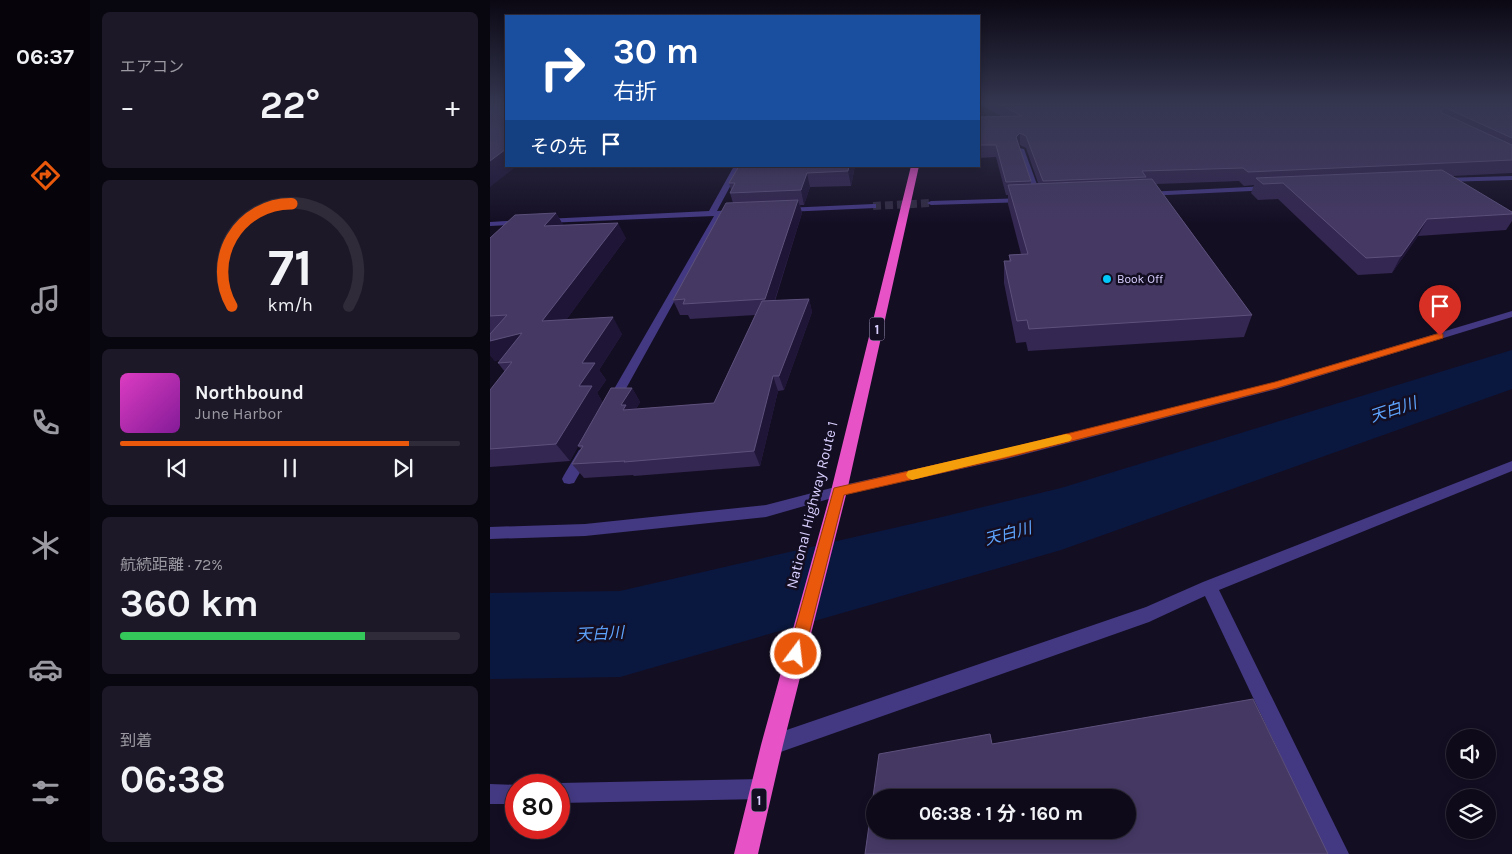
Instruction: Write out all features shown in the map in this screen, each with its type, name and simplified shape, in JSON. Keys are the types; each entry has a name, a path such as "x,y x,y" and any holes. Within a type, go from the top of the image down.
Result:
{"highway":[{"name":"National Highway Route 1","path":"746,854 772,745 839,492 915,167"}],"street":[{"path":"1021,149 1038,199"},
{"path":"608,411 715,213 738,167"},
{"path":"1435,181 1512,178"},
{"path":"1135,194 1281,188"},
{"path":"931,203 1048,199"},
{"path":"776,210 873,206"},
{"path":"540,221 748,212"},
{"path":"490,224 530,222"},
{"path":"490,533 585,530 766,511 839,492 1006,454 1277,385 1512,314"},
{"path":"569,479 588,445"},
{"path":"772,745 1148,614 1209,587 1512,466"},
{"path":"1209,587 1338,854"},
{"path":"570,793 762,789"},
{"path":"490,794 505,794"}],"building":[{"path":"490,144 505,144 505,150 490,161"},
{"path":"980,144 1018,144 1031,181 1006,182 996,145"},
{"path":"1029,144 1512,145 1512,160 1248,172 1243,168 1142,171 1146,177 1043,181"},
{"path":"738,167 849,167 848,171 807,173 801,190 730,193 735,183 729,183"},
{"path":"1442,170 1512,212 1512,214 1427,219 1401,256 1366,258 1283,183 1263,184 1256,178"},
{"name":"Book Off","path":"1152,179 1252,315 1029,329 1027,320 1017,321 1004,261 1011,261 1009,255 1028,254 1008,185"},
{"path":"798,200 765,299 683,304 685,299 673,300 726,203"},
{"path":"556,213 544,226 618,223 542,321 613,317 582,363 595,363 579,386 592,386 556,444 490,449 490,390 512,362 498,363 522,333 490,341 490,334 507,315 490,316 490,238 515,215"},
{"path":"809,299 779,376 773,376 754,451 624,462 572,464 583,446 578,446 611,388 632,388 621,405 626,405 623,410 714,403 762,301"},
{"path":"1253,699 1328,854 865,854 867,839 1136,839 1136,789 874,789 879,754 990,734 992,744"}],"waterway":[{"name":"天白川","path":"490,636 620,634 942,551 1061,519 1512,369"}],"tunnel":[{"path":"873,206 931,203"}],"slow traffic":[{"path":"912,475 1006,454 1066,438"}],"place":[{"name":"Book Off","path":"1107,279"}],"route":[{"path":"796,654 839,492 1006,454 1277,385 1440,336"}]}
